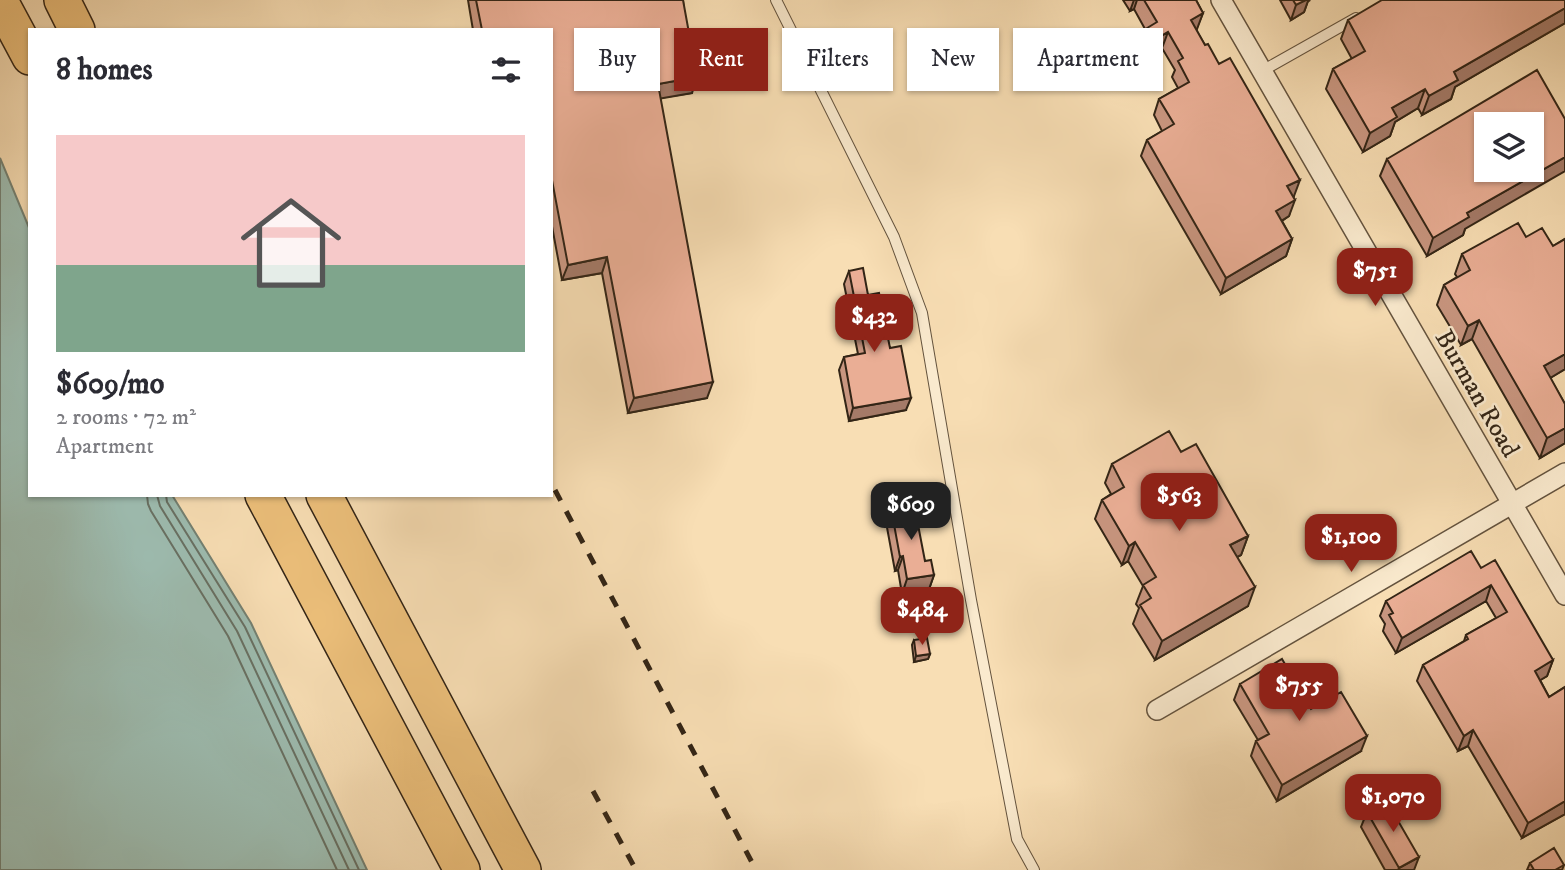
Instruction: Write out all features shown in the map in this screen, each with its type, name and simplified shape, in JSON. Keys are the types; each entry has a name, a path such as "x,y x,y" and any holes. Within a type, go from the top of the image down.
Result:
{"highway":[{"path":"62,0 76,28"},
{"path":"0,1 28,53"},
{"path":"264,497 462,870"},
{"path":"325,497 523,870"}],"street":[{"name":"Burman Road","path":"1221,0 1565,595"},
{"path":"1157,710 1565,473"}],"lane":[{"path":"776,0 894,237 922,313 971,600 1017,839 1034,870"},
{"path":"1262,71 1364,13"}],"water":[{"path":"0,158 28,225 28,497 173,497 251,623 367,870 0,870"}],"building":[{"path":"476,0 683,0 688,28 674,28 674,81 660,84 660,28 574,28 574,91 659,91 713,382 634,398 607,257 568,265 553,186 553,28 482,28"},
{"path":"1144,0 1196,0 1203,13 1191,20 1205,45 1208,44 1219,64 1230,58 1300,180 1287,186 1295,200 1276,211 1292,239 1226,278 1147,140 1174,124 1159,99 1189,82 1178,61 1183,58 1168,32 1163,35 1163,28 1147,28 1157,22"},
{"path":"1293,0 1306,0 1296,5"},
{"path":"1382,0 1565,0 1565,8 1454,72 1458,80 1429,96 1425,89 1392,108 1397,117 1370,133 1333,69 1365,51 1348,20"},
{"path":"1537,70 1565,119 1565,157 1544,169 1544,112 1474,112 1474,182 1521,182 1467,213 1469,217 1433,238 1387,159"},
{"path":"1518,223 1526,237 1542,228 1553,246 1565,239 1565,354 1544,366 1565,404 1565,428 1547,438 1479,320 1468,326 1444,285 1470,270 1462,254"},
{"path":"863,268 868,295 879,293 890,348 901,346 911,398 853,408 844,357 865,353 849,271"},
{"path":"1169,431 1181,452 1196,444 1248,536 1230,545 1255,587 1162,641 1140,605 1151,598 1143,585 1156,577 1135,542 1129,546 1102,500 1124,487 1112,464"},
{"path":"914,504 925,561 931,560 934,575 907,579 891,508"},
{"path":"1471,551 1481,568 1495,560 1553,660 1535,671 1549,697 1565,687 1565,801 1528,823 1473,730 1464,736 1423,665 1468,639 1466,635 1507,612 1491,585 1402,638 1389,615 1393,613 1386,601"},
{"path":"927,638 930,654 916,656 914,640"},
{"path":"1282,659 1311,709 1341,692 1367,736 1282,785 1256,741 1269,734 1240,684"},
{"path":"1386,800 1419,857 1399,868 1367,812"},
{"path":"1554,848 1564,865 1555,870 1534,870 1530,863"}],"railway":[{"path":"555,490 756,870"},
{"path":"593,791 636,870"}]}
